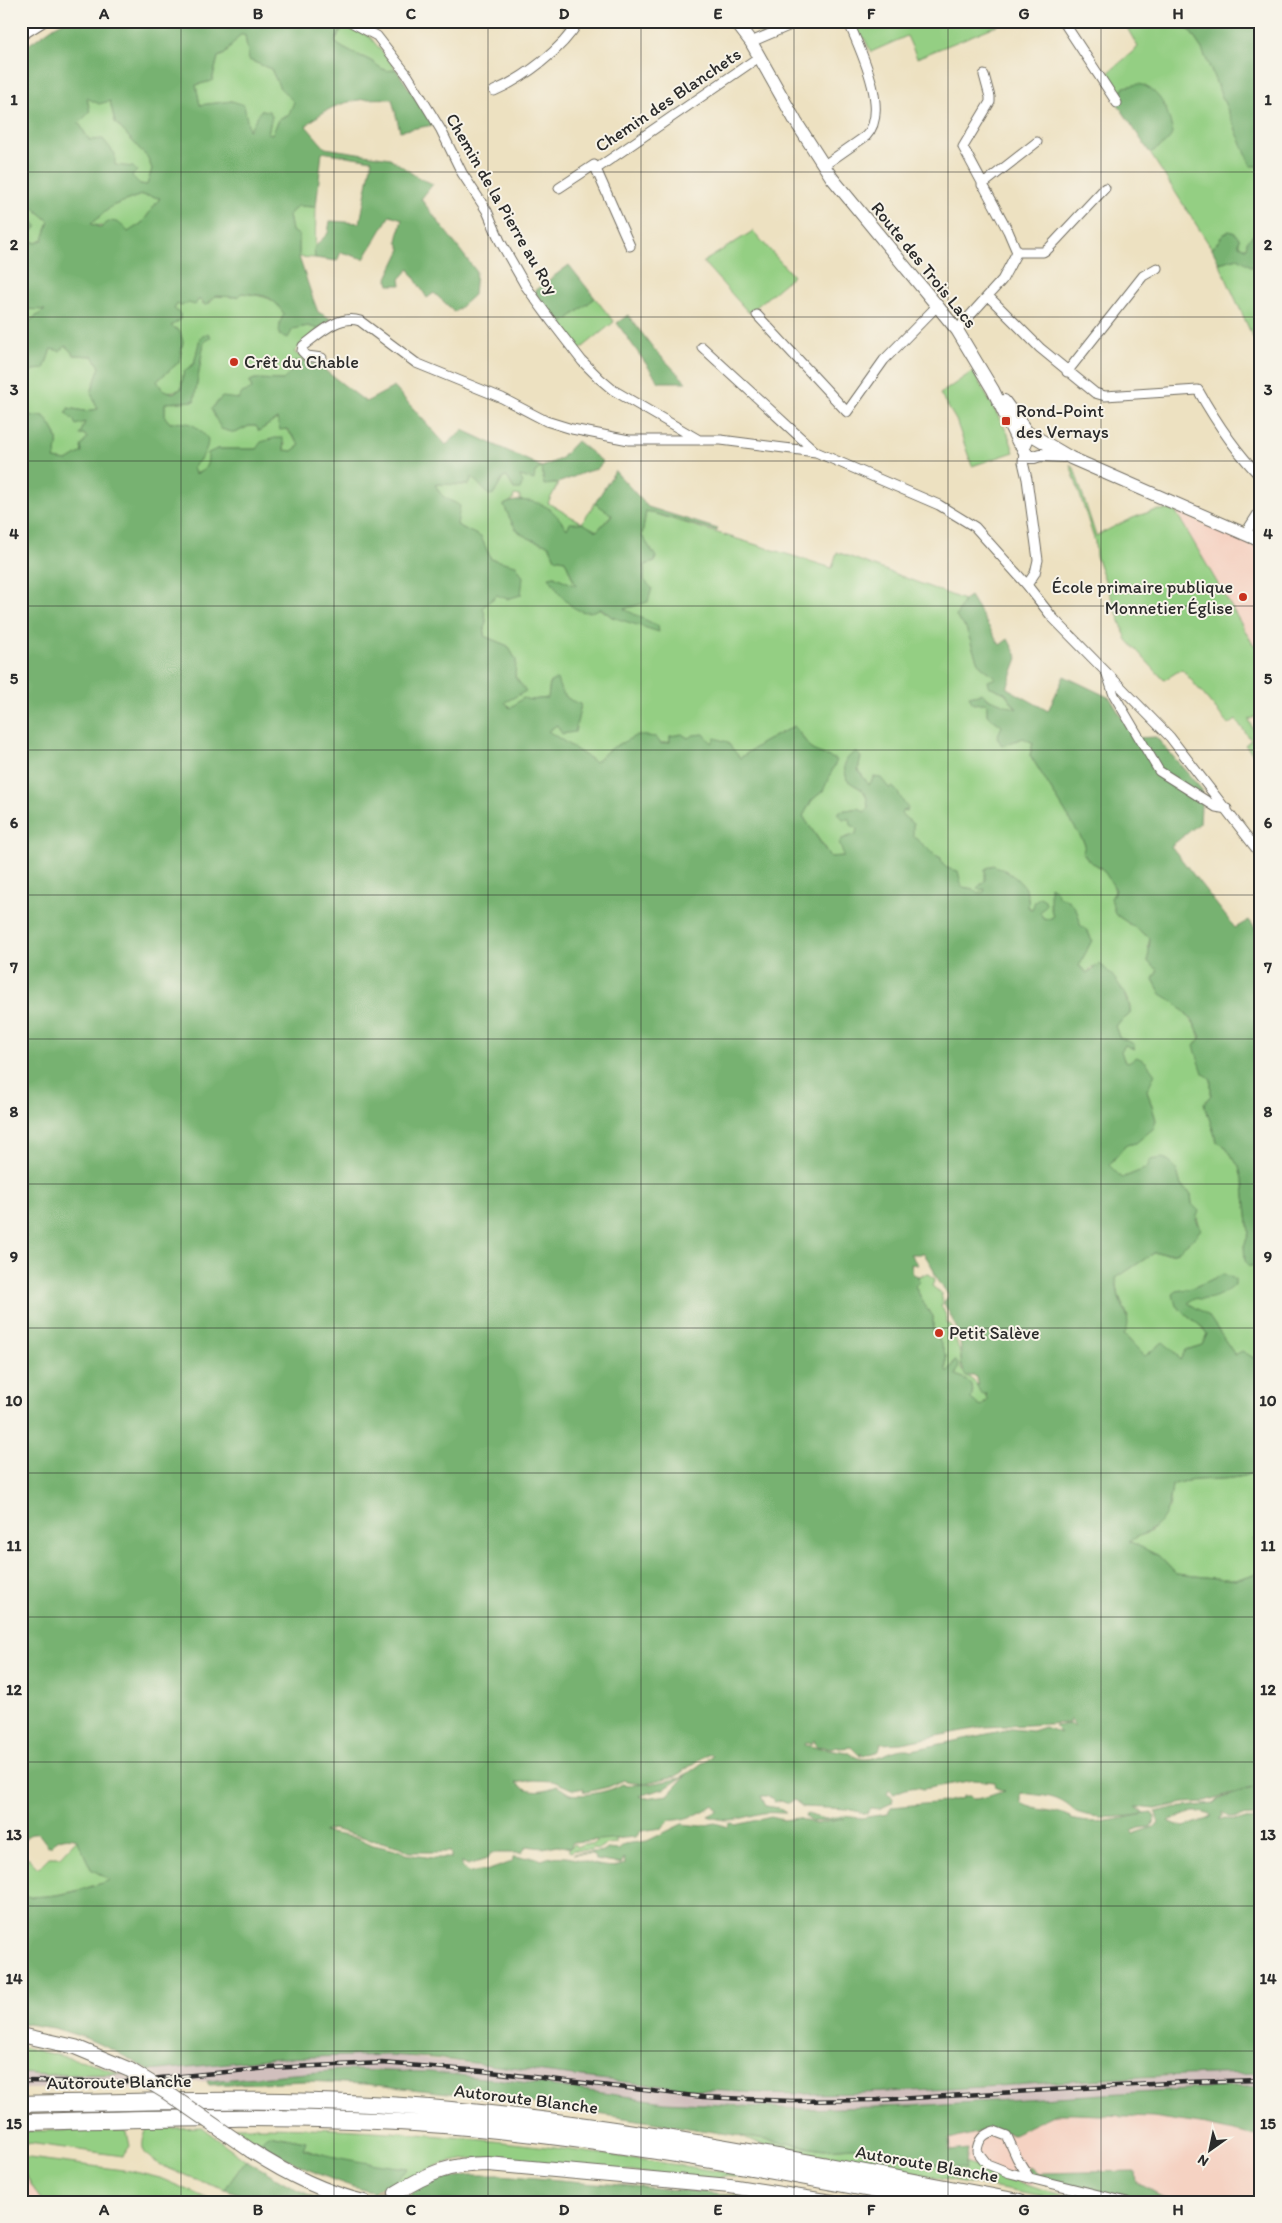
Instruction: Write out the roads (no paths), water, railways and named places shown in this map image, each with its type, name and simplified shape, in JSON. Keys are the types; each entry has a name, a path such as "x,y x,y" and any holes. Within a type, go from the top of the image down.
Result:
{"highway":[{"name":"Autoroute Blanche","path":"21,2104 271,2100 449,2110 551,2121 674,2139 1020,2202"},
{"name":"Autoroute Blanche","path":"21,2122 269,2118 340,2119 446,2125 549,2136 661,2152 939,2202"}],"main road":[{"path":"21,2035 75,2047 130,2070 166,2092 279,2169 310,2184 364,2202"},
{"path":"396,2193 438,2170 461,2165 488,2164 730,2186 832,2202"}],"street":[{"path":"21,34 42,21"},
{"name":"Chemin de la Pierre au Roy","path":"349,21 377,36 408,76 442,130 462,173 487,211 500,241 526,285 582,361 613,390 700,440 736,442 816,452 959,516 982,534 1027,585 1052,617 1170,737 1261,856"},
{"path":"494,91 515,82 539,63 564,40 579,21"},
{"name":"Route des Trois Lacs","path":"735,21 751,42 823,166 861,215 957,330 993,390 1018,442 1024,449"},
{"path":"751,42 800,21"},
{"path":"823,166 866,136 872,125 874,94 863,56 848,21"},
{"path":"1063,21 1117,103"},
{"name":"Chemin des Blanchets","path":"596,169 759,57"},
{"path":"984,75 990,102 963,148 1008,231 1017,252"},
{"path":"982,185 1037,142"},
{"name":"Chemin des Blanchets","path":"559,188 594,165 630,246"},
{"path":"1017,252 1043,252 1048,249 1105,188"},
{"path":"957,330 1002,280 1017,252"},
{"path":"1067,372 1143,276 1157,268"},
{"path":"988,296 1067,372 1088,389 1101,396 1198,390 1221,430 1238,453 1261,478"},
{"path":"757,315 847,412 884,360 938,305"},
{"path":"322,358 307,356 302,351 304,346 330,326 355,319 416,363 502,398 546,421 629,440 700,440"},
{"path":"702,347 816,452"},
{"name":"Route des Trois Lacs","path":"993,390 1014,413 1038,448 1070,458 1261,541"},
{"path":"1027,585 1035,573 1038,560 1023,462 1026,440 1038,448"},
{"path":"1024,449 1029,457 1038,448"},
{"path":"1027,479 1038,448"},
{"path":"1245,534 1261,509"},
{"path":"1106,672 1114,695 1159,771 1216,807 1227,810"},
{"path":"1030,2179 1017,2158 1007,2136 994,2131 983,2136 977,2151 984,2161 1010,2173 1030,2179 1127,2202"}],"tunnel":[{"path":"384,2202 396,2193"}],"railway":[{"path":"21,2081 116,2082 269,2068 382,2063 482,2071 703,2097 791,2101 878,2100 1186,2082 1261,2080"}],"place":[{"name":"Crêt du Chable","path":"234,362"},
{"name":"Rond-Point des Vernays","path":"1006,421"},
{"name":"École primaire publique Monnetier Église","path":"1243,597"},
{"name":"Petit Salève","path":"939,1333"}]}
